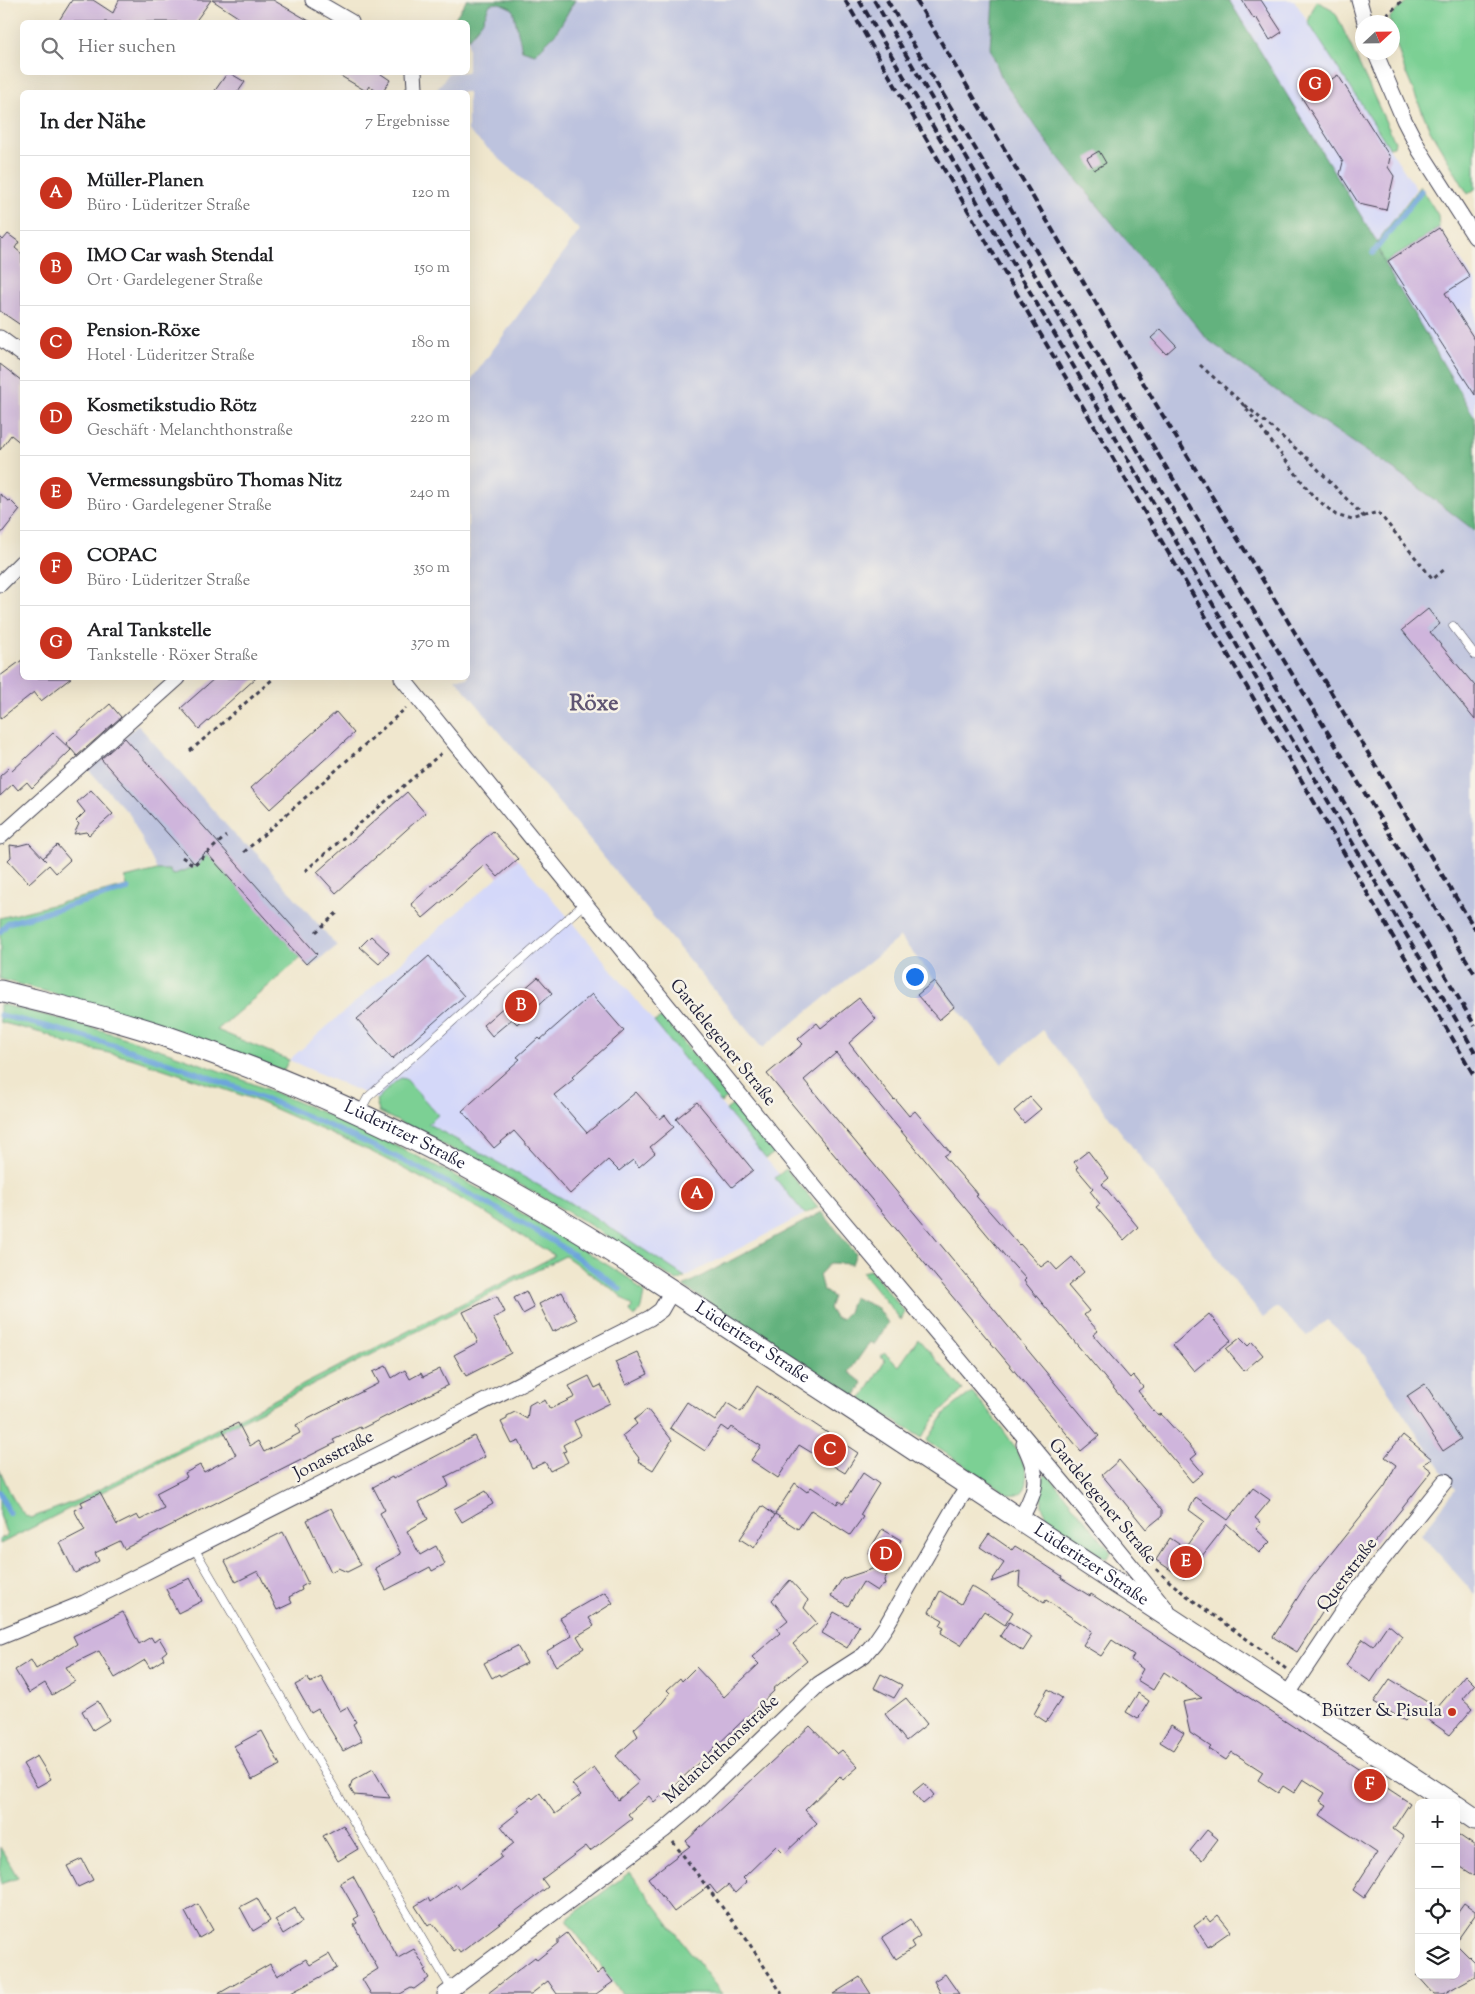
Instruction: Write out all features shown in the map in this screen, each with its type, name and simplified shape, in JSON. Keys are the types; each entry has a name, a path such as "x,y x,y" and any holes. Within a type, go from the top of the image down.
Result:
{"main road":[{"name":"Lüderitzer Straße","path":"0,991 85,1012 161,1034 288,1082 359,1113 422,1144 533,1203 1021,1518 1177,1622 1292,1687 1446,1799"},
{"path":"1460,1809 1475,1819"}],"street":[{"path":"314,0 348,20"},
{"path":"1359,0 1363,15"},
{"path":"1378,60 1404,120 1420,151 1475,237"},
{"path":"412,90 415,75"},
{"path":"0,338 20,353"},
{"path":"0,584 20,564"},
{"path":"0,837 176,680"},
{"name":"Gardelegener Straße","path":"404,680 826,1201 1080,1503 1177,1622"},
{"name":"Jonasstraße","path":"0,1637 84,1603 650,1318 661,1310 672,1291"},
{"name":"Gardelegener Straße","path":"1017,1429 1033,1466 1036,1487 1021,1518"},
{"name":"Querstraße","path":"1292,1687 1353,1596 1445,1481"},
{"name":"Melanchthonstraße","path":"448,1992 664,1830 690,1808 819,1684 864,1655 875,1642 969,1485"}],"lane":[{"path":"1454,626 1475,655"},
{"path":"359,1113 368,1098 584,904"},
{"path":"194,1548 448,1992"}],"path":[{"path":"1387,15 1403,0"},
{"path":"1200,365 1308,459 1364,517"},
{"path":"1241,402 1313,496 1336,515 1352,520 1378,512 1433,579 1446,568"},
{"path":"190,751 272,680"},
{"path":"244,852 417,697"},
{"path":"305,872 454,743"},
{"path":"182,857 194,865 226,836"},
{"path":"316,932 339,911"},
{"path":"1154,1566 1189,1597 1264,1650 1292,1687"},
{"path":"664,1830 747,1940 782,1994"}],"shaded area":[{"path":"467,0 1229,0 1377,242 1384,263 1475,418 1475,1595 1421,1534 1455,1490 1360,1349 1327,1320 1307,1336 1277,1307 1263,1318 1043,1030 1002,1064 900,937 762,1048 457,680 470,680 470,381 580,230 470,133 470,90 436,90 448,75 470,75 470,20 453,20"},
{"path":"1229,0 1294,0 1416,189 1377,242"},
{"path":"1439,228 1475,281 1475,418 1384,263"},
{"path":"138,725 242,843 251,847 337,946 309,968 208,855 197,866 172,875 169,870 157,870 130,815 88,769"},
{"path":"518,859 575,925 779,1174 776,1178 805,1214 685,1277 584,1211 388,1104 289,1060"}],"green space":[{"path":"467,0 575,0 556,33 535,54 522,50 513,9 500,3 490,4 482,22 470,37 470,20 453,20"},
{"path":"993,0 1229,0 1377,242 1384,263 1475,418 1475,531 1409,480 1277,391 1207,339 1055,153 1003,81 990,48"},
{"path":"1408,0 1475,0 1475,189 1468,194 1430,130 1400,56 1400,15 1392,15"},
{"path":"1316,1 1330,8 1337,16 1355,55 1355,60 1357,60 1395,142 1394,146 1389,147 1308,22"},
{"path":"1420,186 1438,215 1439,228 1384,263 1377,242"},
{"path":"208,854 301,958 217,1030 289,1060 283,1071 100,1006 0,979 0,918 127,886 125,878 157,870 169,870 172,875 197,866"},
{"path":"0,1004 102,1030 201,1064 298,1102 394,1145 484,1192 630,1279 644,1293 641,1308 635,1317 630,1312 632,1306 615,1291 565,1256 0,1544 0,1539 7,1536 0,1515 0,1470 21,1511 31,1518 78,1500 555,1256 476,1207 372,1152 250,1098 131,1058 64,1043 49,1035 0,1022"},
{"path":"664,1018 728,1097 721,1103 654,1022"},
{"path":"401,1078 406,1079 438,1115 428,1124 585,1211 685,1277 677,1281 585,1222 505,1176 379,1112 376,1100"},
{"path":"734,1104 774,1153 766,1159 726,1110"},
{"path":"786,1169 818,1207 805,1214 775,1178"},
{"path":"822,1212 856,1254 852,1264 830,1263 819,1275 823,1290 833,1297 829,1308 835,1318 841,1319 848,1312 853,1297 878,1308 888,1323 874,1345 870,1342 849,1372 863,1383 855,1397 683,1286"},
{"path":"870,1270 905,1312 901,1320 862,1272"},
{"path":"918,1339 963,1390 937,1415 922,1438 861,1400 885,1361 881,1357 884,1353 899,1366"},
{"path":"972,1392 1018,1452 1027,1478 1025,1488 1020,1493 1008,1494 927,1441 946,1412"},
{"path":"1045,1475 1049,1476 1111,1552 1108,1558 1104,1558 1050,1523 1042,1506 1041,1479"},
{"path":"0,1847 18,1878 0,1884"},
{"path":"630,1872 722,1994 622,1994 566,1920"}],"building":[{"path":"72,0 93,0 113,13 119,0 211,0 196,20 59,20"},
{"path":"212,0 273,0 308,20 236,20 238,17"},
{"path":"1242,0 1261,0 1282,32 1270,40 1256,17 1254,19"},
{"path":"226,75 233,75 245,82 239,90 215,90"},
{"path":"339,75 382,75 390,80 384,90 375,90 369,86 364,90"},
{"path":"1338,75 1390,157 1388,167 1394,176 1386,210 1359,204 1340,174 1343,162 1302,98"},
{"path":"1099,151 1106,163 1094,170 1087,158"},
{"path":"1439,228 1470,277 1445,293 1475,340 1475,395 1388,261"},
{"path":"8,234 19,242 15,248 20,252 20,325 0,311 0,237 3,240"},
{"path":"1161,329 1176,345 1166,354 1151,338"},
{"path":"0,364 20,379 20,442 11,435 0,450"},
{"path":"0,494 8,501 10,500 20,510 0,535"},
{"path":"1428,609 1440,624 1430,632 1475,686 1475,720 1402,630"},
{"path":"20,661 20,680 68,680 41,701 34,692 0,719 0,676"},
{"path":"213,680 254,680 199,729 181,708"},
{"path":"110,704 121,717 77,756 66,743"},
{"path":"336,712 354,733 270,809 251,788"},
{"path":"53,733 71,750 32,788 27,782 18,790 13,784 0,796 0,776 9,768 12,771"},
{"path":"125,738 317,954 306,964 206,852 194,863 101,759"},
{"path":"91,790 113,814 89,835 86,832 74,834 79,824 76,821 85,812 77,802"},
{"path":"407,792 425,813 336,893 317,872"},
{"path":"493,831 518,859 498,877 486,864 423,918 411,904"},
{"path":"29,843 43,858 57,845 70,860 56,873 49,865 29,883 8,860 11,857 10,845 17,846"},
{"path":"371,936 389,953 379,964 360,947"},
{"path":"429,956 464,996 392,1059 357,1019"},
{"path":"538,977 552,993 517,1024 512,1019 492,1036 483,1025"},
{"path":"934,981 954,1007 939,1020 917,995"},
{"path":"592,994 624,1031 572,1077 574,1079 554,1095 587,1133 636,1092 660,1119 665,1115 674,1127 650,1147 655,1153 639,1167 633,1160 619,1171 608,1160 570,1194 514,1131 494,1148 462,1111 520,1059 517,1057 538,1038 540,1040"},
{"path":"859,998 876,1019 849,1043 909,1116 915,1111 950,1152 944,1156 978,1195 976,1196 1041,1267 1049,1261 1057,1270 1072,1257 1084,1272 1068,1286 1089,1311 1084,1315 1098,1331 1093,1335 1130,1378 1133,1375 1143,1387 1138,1391 1158,1416 1161,1414 1197,1454 1191,1459 1203,1473 1192,1482 1032,1291 1024,1281 1026,1279 836,1053 804,1080 1099,1436 1081,1451 767,1074 803,1044 798,1039 817,1023 821,1028"},
{"path":"1030,1097 1041,1109 1024,1123 1014,1111"},
{"path":"697,1102 753,1170 732,1187 676,1119"},
{"path":"1088,1151 1109,1178 1102,1184 1138,1227 1124,1240 1096,1207 1100,1204 1090,1191 1093,1188 1076,1168 1078,1167 1074,1162"},
{"path":"526,1291 534,1308 523,1314 514,1298"},
{"path":"562,1292 577,1320 553,1332 539,1304"},
{"path":"497,1296 505,1312 493,1318 511,1353 466,1376 454,1355 478,1342 463,1312"},
{"path":"1209,1314 1231,1340 1194,1371 1173,1345"},
{"path":"1240,1338 1248,1346 1252,1342 1263,1355 1244,1371 1226,1349"},
{"path":"637,1352 648,1374 626,1385 615,1362"},
{"path":"386,1366 392,1378 405,1370 410,1379 421,1373 423,1377 440,1369 448,1385 361,1429 360,1427 333,1440 335,1443 124,1549 120,1541 95,1553 99,1561 75,1573 60,1543 85,1530 74,1510 83,1506 81,1502 100,1493 117,1525 137,1515 140,1520 164,1508 156,1493 187,1477 185,1473 200,1465 204,1472 236,1455 223,1430 238,1423 250,1446 258,1441 264,1452 300,1433 296,1425 379,1383 373,1372"},
{"path":"589,1376 595,1388 601,1385 610,1403 574,1421 581,1435 563,1445 566,1451 563,1452 568,1462 550,1471 545,1462 532,1468 519,1441 512,1444 501,1422 515,1412 527,1419 529,1405 536,1401 539,1403 545,1400 550,1409 575,1397 569,1386"},
{"path":"1425,1384 1461,1439 1443,1451 1407,1396"},
{"path":"757,1386 858,1453 845,1473 799,1445 778,1478 751,1460 761,1446 731,1427 728,1431 721,1426 705,1451 670,1428 687,1402 715,1421 727,1403 741,1412"},
{"path":"647,1409 672,1440 653,1470 638,1461 639,1458 622,1436 637,1424 634,1420"},
{"path":"1403,1435 1432,1459 1423,1464 1432,1471 1336,1591 1297,1652 1273,1637 1305,1586 1385,1486 1396,1465 1385,1457"},
{"path":"474,1436 485,1457 445,1477 449,1486 419,1502 428,1519 407,1531 420,1555 436,1546 445,1564 432,1571 430,1567 386,1590 375,1568 401,1554 380,1513 385,1510 373,1487 392,1477 393,1479"},
{"path":"1119,1460 1162,1510 1162,1516 1146,1529 1102,1475"},
{"path":"863,1473 879,1484 860,1515 863,1517 850,1535 811,1510 798,1529 775,1514 795,1483 807,1492 811,1487 837,1504 839,1501 843,1504"},
{"path":"1253,1488 1270,1500 1255,1518 1261,1523 1256,1529 1270,1542 1259,1553 1227,1524 1184,1579 1156,1560 1170,1538 1185,1548 1204,1521 1189,1510 1196,1497 1228,1520"},
{"path":"486,1491 493,1504 462,1522 454,1509"},
{"path":"762,1506 775,1515 754,1548 740,1539"},
{"path":"331,1508 361,1565 347,1572 338,1568 331,1572 307,1520"},
{"path":"882,1529 901,1540 886,1564 868,1553"},
{"path":"283,1532 308,1583 301,1587 302,1590 289,1597 292,1603 277,1610 258,1571 236,1582 225,1561"},
{"path":"989,1534 1012,1550 1015,1546 1062,1576 1061,1578 1090,1596 1091,1594 1410,1803 1393,1829 1404,1837 1364,1898 1353,1890 1377,1853 1320,1815 1327,1805 1320,1801 1325,1793 1303,1779 1294,1793 1283,1786 1278,1793 1258,1780 1263,1772 1232,1752 1226,1760 1190,1733 1183,1702 1202,1698 1164,1672 1153,1690 1137,1680 1143,1669 1131,1660 1134,1655 1112,1640 1101,1656 1083,1645 1092,1631 1046,1600 1044,1603 1019,1586 1020,1571 991,1582 1004,1563 980,1547"},
{"path":"875,1568 887,1575 884,1580 885,1585 877,1591 863,1582 848,1606 831,1596 842,1579"},
{"path":"190,1578 202,1601 178,1613 166,1589"},
{"path":"790,1580 808,1600 804,1608 817,1623 793,1644 807,1661 773,1689 774,1691 672,1788 671,1792 665,1797 661,1796 654,1802 649,1796 628,1814 632,1819 590,1851 586,1846 542,1879 548,1887 460,1953 457,1949 454,1951 432,1923 428,1926 415,1906 428,1898 430,1902 455,1884 459,1889 502,1857 500,1854 514,1843 501,1826 520,1811 517,1807 531,1797 533,1799 540,1793 555,1814 581,1795 572,1784 594,1768 618,1800 639,1782 616,1756 638,1736 634,1729 662,1703 670,1693 667,1690 680,1678 682,1681 696,1667 724,1697 759,1664 752,1657 780,1633 777,1629 788,1620 772,1600"},
{"path":"971,1586 1013,1612 1005,1625 984,1611 961,1645 941,1633 944,1627 940,1625 943,1620 929,1612 940,1591 961,1604"},
{"path":"605,1592 613,1603 589,1618 594,1626 577,1636 584,1648 556,1666 547,1651 572,1636 560,1618"},
{"path":"123,1612 139,1644 151,1637 154,1642 159,1638 167,1651 162,1655 164,1659 150,1668 145,1660 115,1678 99,1651 66,1667 75,1681 52,1695 45,1683 29,1693 15,1670 31,1660 36,1669 77,1644 73,1636"},
{"path":"834,1612 859,1626 847,1648 822,1633"},
{"path":"1009,1622 1032,1637 1023,1651 1000,1636"},
{"path":"1388,1624 1402,1636 1371,1682 1346,1665 1363,1639 1373,1646"},
{"path":"517,1646 527,1663 492,1678 484,1663"},
{"path":"881,1674 902,1685 894,1698 874,1688"},
{"path":"1465,1675 1475,1685 1463,1699 1473,1708 1450,1735 1413,1709 1405,1721 1374,1702 1390,1679 1437,1708"},
{"path":"321,1677 340,1711 347,1707 356,1722 353,1724 362,1741 343,1751 318,1709 311,1713 295,1685 308,1678 310,1683"},
{"path":"1048,1689 1062,1698 1046,1722 1034,1714"},
{"path":"1138,1693 1149,1701 1138,1719 1126,1712"},
{"path":"906,1698 927,1724 906,1741 885,1714"},
{"path":"98,1701 109,1720 93,1730 82,1711"},
{"path":"1171,1725 1184,1733 1173,1750 1160,1742"},
{"path":"810,1726 837,1754 842,1750 858,1767 843,1780 840,1776 805,1810 817,1823 784,1854 776,1846 743,1878 747,1882 735,1893 728,1885 717,1894 710,1885 674,1912 648,1878 690,1846 686,1841"},
{"path":"262,1731 280,1765 252,1780 234,1746"},
{"path":"37,1756 51,1779 37,1787 23,1764"},
{"path":"373,1769 390,1798 354,1795 350,1788 352,1781"},
{"path":"924,1783 934,1795 923,1804 913,1792"},
{"path":"343,1825 358,1849 338,1861 323,1836"},
{"path":"1207,1830 1218,1839 1202,1860 1190,1851"},
{"path":"1460,1836 1475,1846 1475,1876 1460,1867"},
{"path":"82,1859 93,1880 78,1887 67,1866"},
{"path":"353,1876 398,1958 414,1949 426,1969 424,1970 429,1978 414,1989 411,1988 400,1994 371,1994 362,1979 378,1969 354,1925 357,1923 354,1919 359,1916 340,1883"},
{"path":"257,1898 270,1921 253,1931 240,1907"},
{"path":"1464,1903 1475,1911 1475,1915 1460,1936 1460,1934 1460,1908"},
{"path":"198,1904 213,1930 199,1938 185,1912"},
{"path":"295,1908 302,1922 283,1934 275,1920"},
{"path":"1218,1915 1231,1931 1208,1947 1194,1926 1206,1917 1210,1922"},
{"path":"910,1919 920,1936 911,1942 914,1947 896,1959 882,1937"},
{"path":"567,1933 597,1974 603,1969 613,1982 596,1994 557,1994 548,1981 531,1994 487,1994 535,1957 537,1960"},
{"path":"1460,1948 1475,1963 1475,1976 1443,1994 1434,1994 1421,1979 1460,1979"},
{"path":"329,1954 337,1968 289,1994 218,1994 270,1964 277,1976 306,1959 310,1965"},
{"path":"945,1974 959,1994 941,1994 934,1981"},
{"path":"860,1977 871,1994 833,1994"}],"waterway":[{"path":"1373,253 1421,191"},
{"path":"0,932 8,923 128,889"},
{"path":"0,1015 108,1044 162,1061 215,1079 318,1121 472,1195 564,1248 620,1289"},
{"path":"0,1492 9,1513"}],"railway":[{"path":"845,0 1475,1077"},
{"path":"859,0 1475,1052"},
{"path":"874,0 1475,1026"},
{"path":"887,0 1105,367 1475,974"},
{"path":"916,0 1154,401 1475,929"}],"place":[{"name":"Aral Tankstelle","path":"1315,85"},
{"name":"IMO Car wash Stendal","path":"521,1006"},
{"name":"Müller-Planen","path":"697,1194"},
{"name":"Pension-Röxe","path":"830,1450"},
{"name":"Kosmetikstudio Rötz","path":"886,1555"},
{"name":"Vermessungsbüro Thomas Nitz","path":"1186,1562"},
{"name":"Bützer & Pisula","path":"1452,1712"},
{"name":"COPAC","path":"1370,1785"}],"district":[{"name":"Röxe","path":"594,705"}]}
